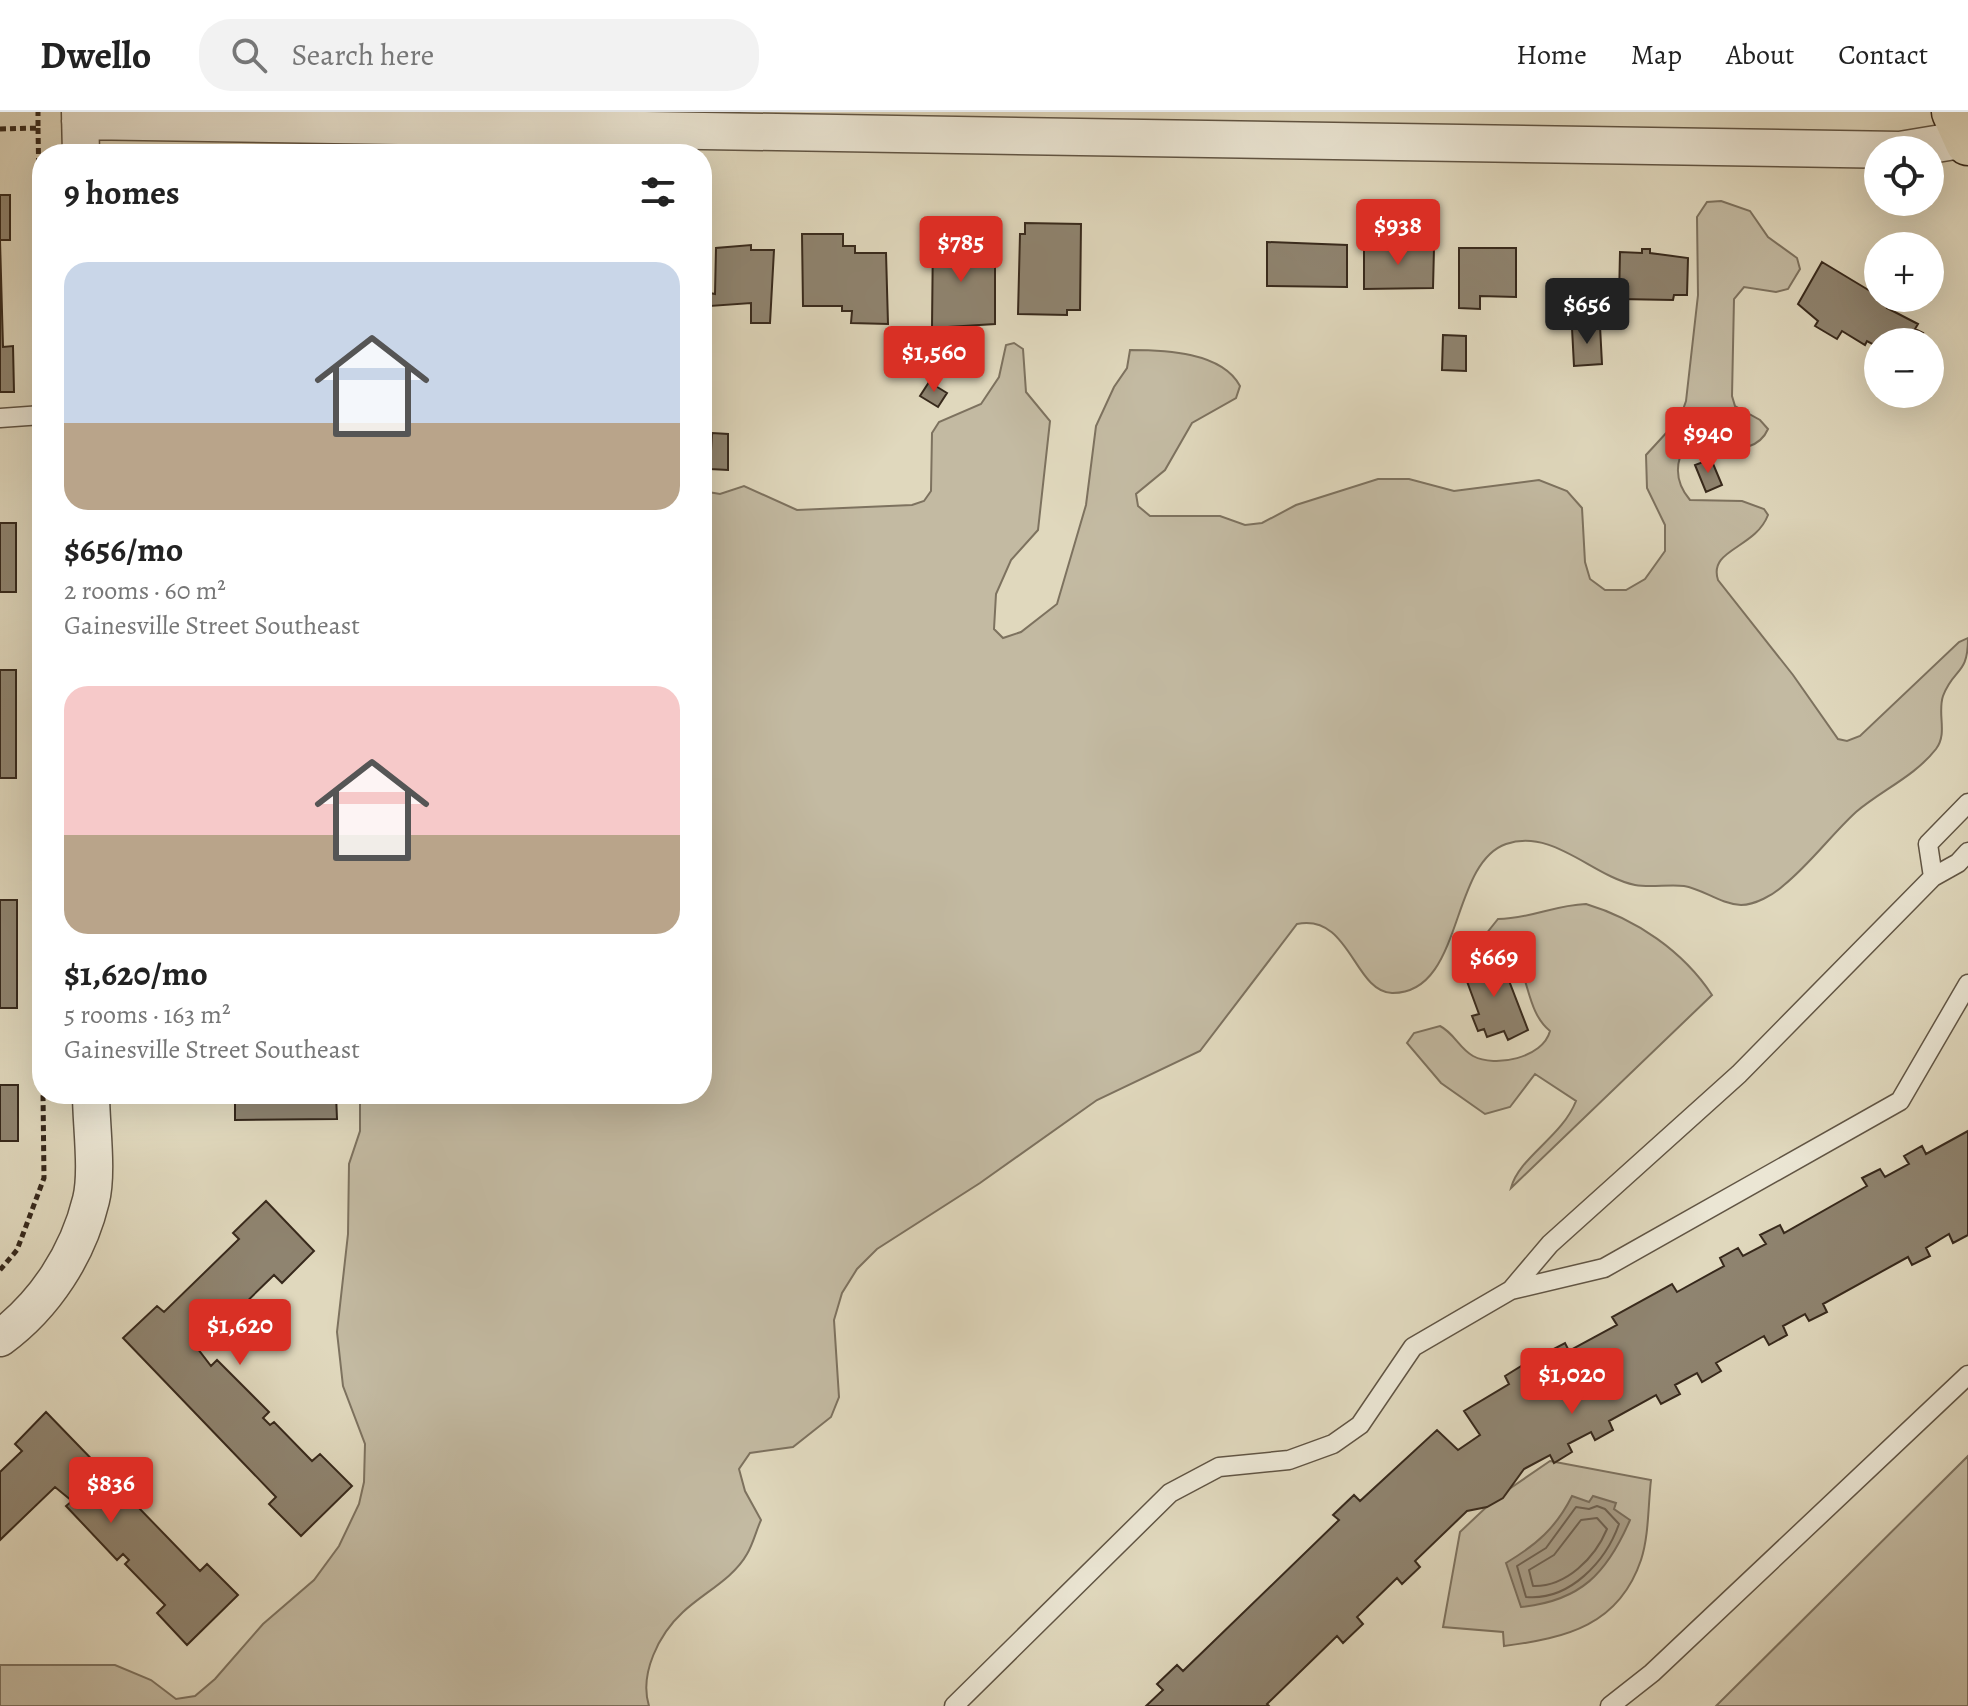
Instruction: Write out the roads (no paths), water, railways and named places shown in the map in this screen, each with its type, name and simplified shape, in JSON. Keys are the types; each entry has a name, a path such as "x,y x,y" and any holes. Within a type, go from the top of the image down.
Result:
{"street":[{"path":"80,129 1195,125 1900,150 1963,131"},
{"path":"0,1338 14,1328 55,1282 71,1256 92,1198 91,1104"}],"lane":[{"path":"0,418 32,416"},
{"path":"1933,877 1928,844 1968,803"},
{"path":"1511,1290 1550,1244 1739,1074 1933,877 1965,862"},
{"path":"954,1706 1170,1493 1219,1467 1289,1460 1333,1444 1360,1425 1413,1347 1511,1290 1604,1268 1900,1101 1968,984"},
{"path":"1610,1706 1652,1673 1968,1375"}],"water":[{"path":"1572,1496 1589,1502 1593,1496 1616,1503 1614,1509 1630,1520 1612,1555 1589,1581 1560,1598 1521,1607 1506,1563 1544,1535"}]}
